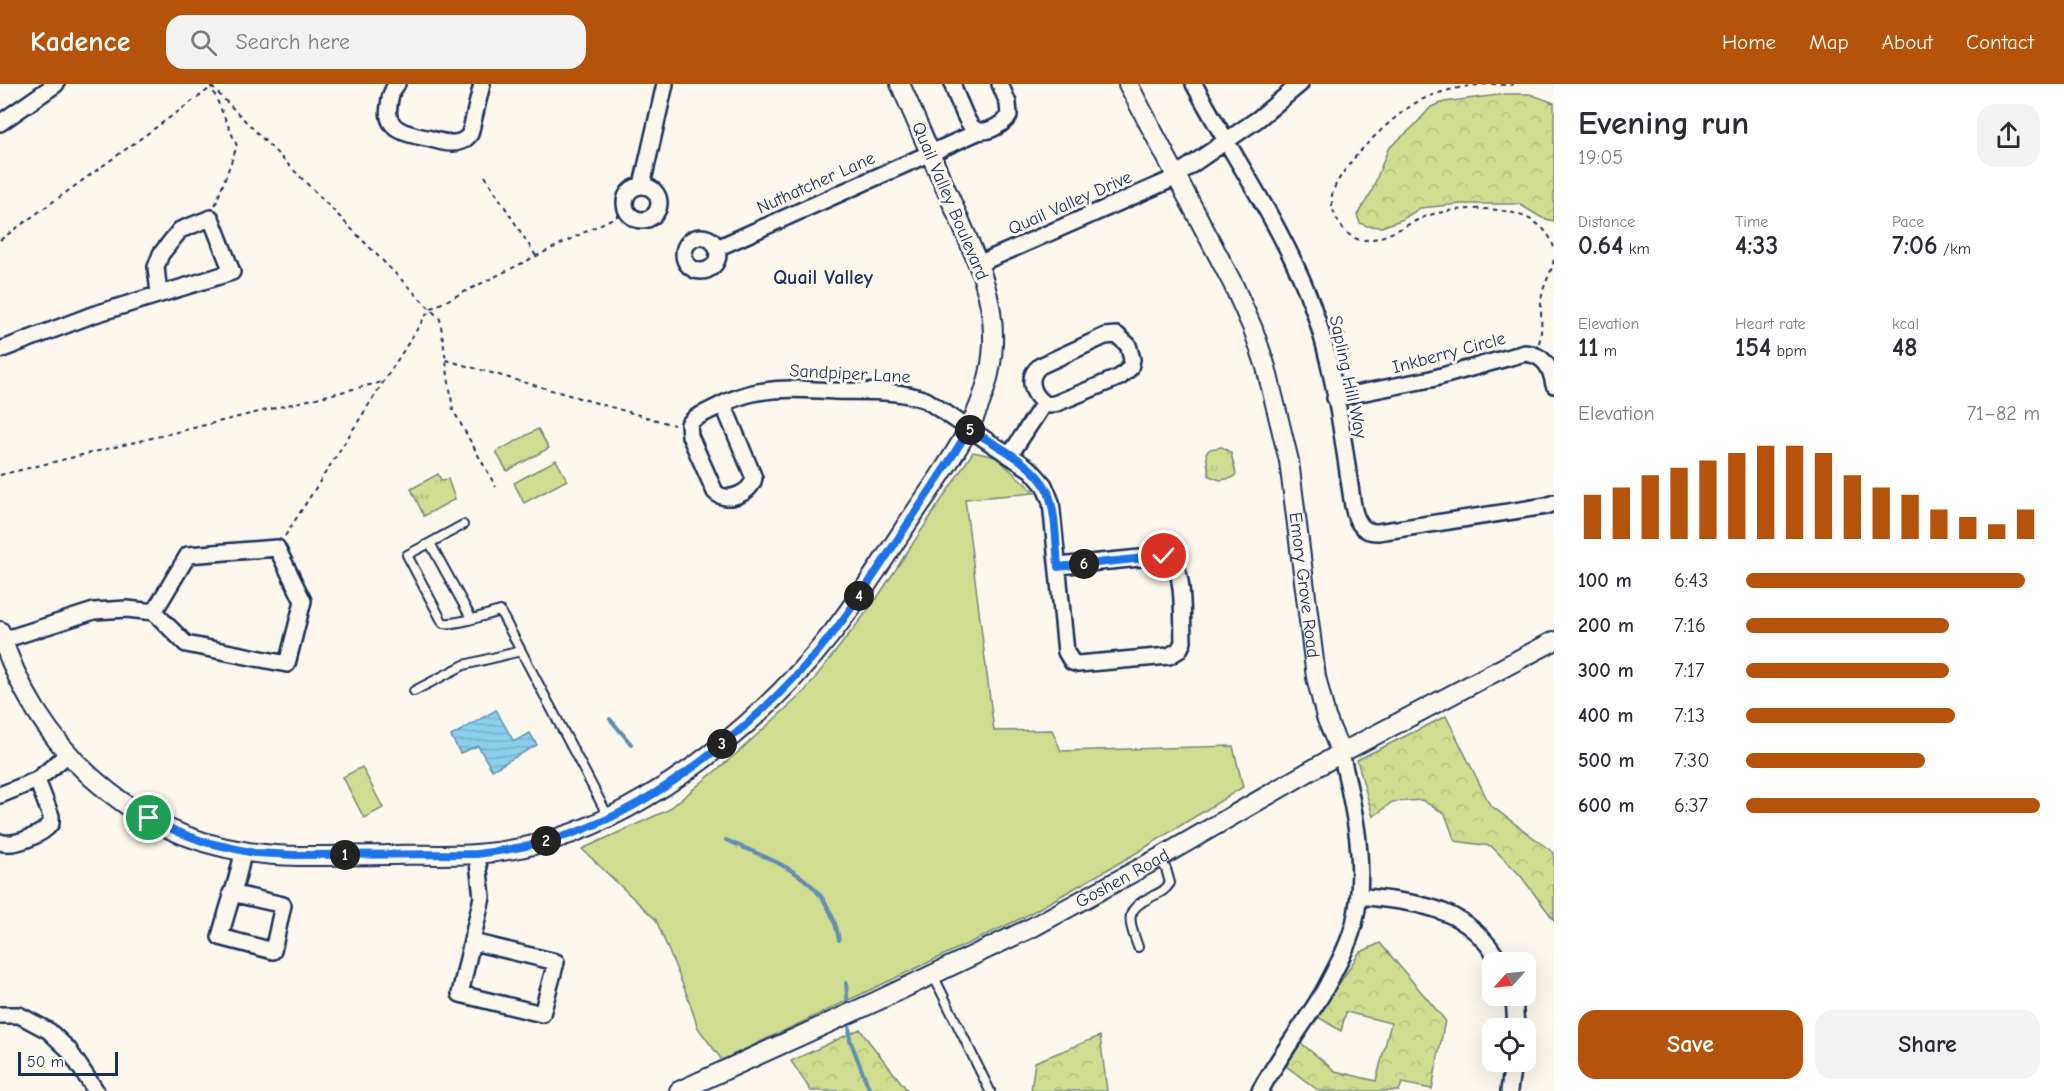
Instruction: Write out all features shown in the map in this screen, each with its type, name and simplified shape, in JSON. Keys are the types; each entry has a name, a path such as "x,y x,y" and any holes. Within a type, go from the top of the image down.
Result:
{"street":[{"path":"0,123 56,84"},
{"path":"397,84 392,91 388,114 397,129 409,134 456,143 470,134 482,84"},
{"path":"642,185 665,84"},
{"name":"Quail Valley Boulevard","path":"1,637 24,692 50,732 68,754 104,788 149,818 199,840 243,852 295,855 477,854 519,848 582,830 644,799 693,766 740,730 822,646 855,603 940,475 969,429 987,386 993,343 988,295 978,264 900,84"},
{"path":"953,84 970,125 980,131"},
{"name":"Nuthatcher Lane","path":"717,248 1000,124 1009,116 1009,107 1000,84"},
{"name":"Emory Grove Road","path":"1128,84 1233,284 1253,329 1266,367 1289,461 1316,677 1326,717 1341,753 1357,838 1359,896 1353,926 1339,962 1322,993 1260,1091"},
{"path":"1194,84 1226,142"},
{"name":"Quail Valley Drive","path":"978,264 1162,184 1226,142 1270,110 1300,84"},
{"name":"Sapling Hill Way","path":"1226,142 1248,177 1299,273 1322,335 1355,515 1359,524 1365,529 1378,532 1546,506 1554,502"},
{"path":"642,185 651,188 658,195 657,211 649,219 633,218 627,211 624,201 628,192 642,185"},
{"path":"0,350 92,315 232,272 211,219 180,230 161,254 156,267 159,294"},
{"path":"1115,335 1128,345 1132,359 1126,373 1057,403 1050,405 1044,403 1034,393 1032,381 1033,373 1040,366 1105,336 1115,335"},
{"name":"Inkberry Circle","path":"1335,398 1431,379 1525,353 1538,356 1546,362 1554,385"},
{"name":"Sandpiper Lane","path":"688,429 693,419 723,404 746,394 775,390 899,393 926,400 1034,472 1048,492 1052,508 1066,651 1072,662 1078,664 1158,658 1172,655 1181,648 1183,642 1179,575 1171,558 1164,556 1058,567"},
{"path":"1010,455 1044,403"},
{"path":"688,429 717,494 730,497 748,488 753,483 754,476 723,404"},
{"path":"1,637 94,611 127,609 154,612 186,644 287,664 303,601 277,548 188,555 154,612"},
{"name":"Goshen Road","path":"679,1091 1042,923 1341,753 1554,641"},
{"path":"0,795 36,780 68,754"},
{"path":"0,842 14,843 44,831 51,823 51,816 36,780"},
{"path":"231,893 283,905 273,951 220,937 231,893 239,875 243,852"},
{"path":"473,942 556,962 542,1014 460,994 482,897 477,854"},
{"path":"1359,896 1412,902 1443,910 1477,934 1491,952"},
{"path":"0,1015 19,1015 49,1031 68,1049 96,1091"},
{"path":"1509,1091 1512,1072"}],"lane":[{"path":"463,525 407,555 440,618 446,624 500,611 608,818"},
{"path":"430,543 471,618"},
{"path":"414,691 464,665 521,651"},
{"path":"1138,947 1130,924 1130,914 1145,900 1166,890 1170,883 1166,869 1159,858"},
{"path":"933,975 990,1091"}],"path":[{"path":"1514,84 1484,85 1450,90 1434,94 1408,107 1346,167 1333,192 1333,208 1344,230 1353,237 1361,239 1384,235 1431,215 1473,209 1505,211 1523,216 1539,225 1547,233 1554,248"},
{"path":"211,86 237,146 211,219"},
{"path":"0,240 211,86"},
{"path":"211,86 440,319 453,410 496,487"},
{"path":"485,176 536,256"},
{"path":"277,548 430,309 627,211"},
{"path":"1539,343 1543,325 1542,295 1554,259"},
{"path":"1335,337 1346,334"},
{"path":"446,360 688,429"},
{"path":"0,476 384,381"}],"green space":[{"path":"1506,94 1530,94 1554,103 1554,221 1542,218 1519,204 1461,204 1420,208 1403,219 1382,227 1360,223 1357,215 1371,193 1388,149 1431,107 1444,102"},
{"path":"538,429 549,448 507,471 496,452"},
{"path":"1222,447 1231,453 1236,474 1232,478 1220,480 1209,476 1206,453 1210,449"},
{"path":"973,452 996,457 1035,493 965,499 994,731 1052,730 1061,751 1233,746 1243,787 1133,855 1022,918 722,1060 698,1028 656,920 582,849 668,810 736,754 804,692 875,601"},
{"path":"556,460 567,480 524,503 514,483"},
{"path":"438,474 441,480 448,479 455,499 424,516 411,489"},
{"path":"1446,716 1490,805 1554,853 1554,920 1520,875 1491,846 1455,841 1445,814 1422,800 1392,802 1373,817 1357,760"},
{"path":"362,767 383,808 364,818 343,777"},
{"path":"1380,943 1445,1020 1432,1089 1402,1083 1399,1091 1319,1091 1286,1066 1301,1043 1335,1071 1376,1081 1391,1023 1346,1012 1341,1031 1318,1017 1359,953"},
{"path":"860,1029 908,1091 811,1091 791,1061"},
{"path":"1100,1036 1107,1091 1031,1091 1035,1062"}],"water":[{"path":"496,710 513,740 530,733 537,745 492,770 478,746 460,753 451,736"}],"waterway":[{"path":"610,719 631,744"},
{"path":"726,840 782,865 812,886 824,901 833,918 839,940"},
{"path":"846,983 848,1009"},
{"path":"849,1020 850,1040 870,1091"}],"district":[{"name":"Quail Valley","path":"823,277"}],"route":[{"path":"149,818 168,828 213,844 243,852 275,855 477,854 556,838 582,830 608,818 659,790 693,766 740,730 789,682 822,646 855,603 969,429 1032,470 1044,485 1051,502 1058,567 1164,556"}]}
